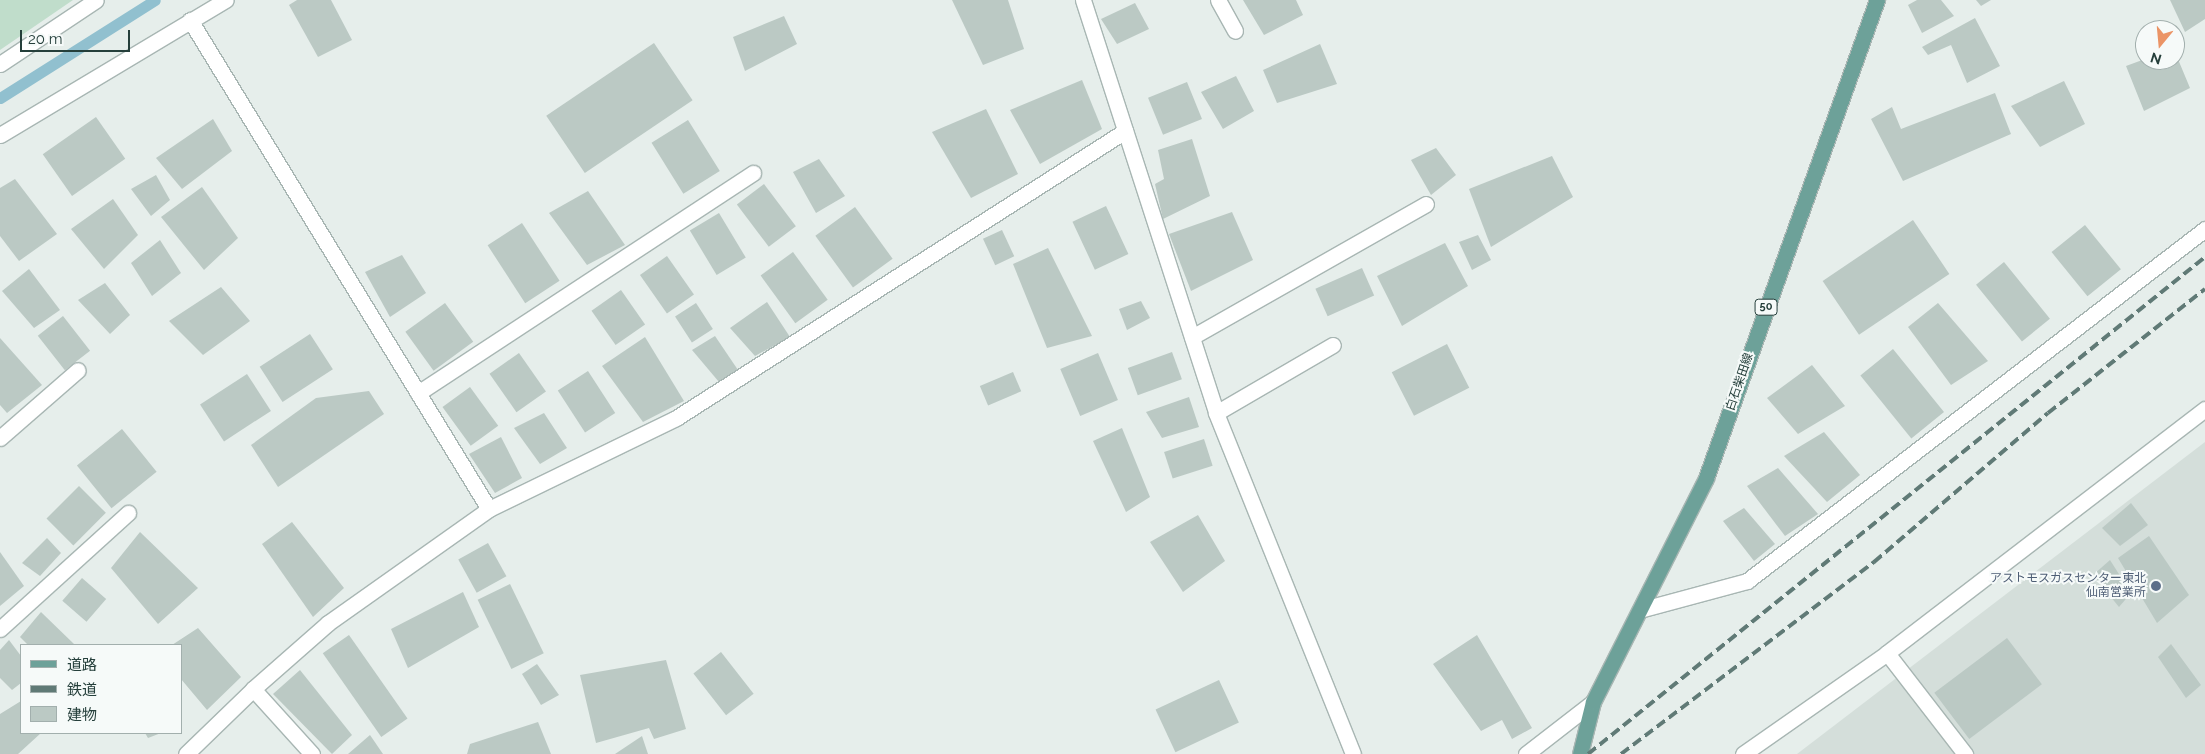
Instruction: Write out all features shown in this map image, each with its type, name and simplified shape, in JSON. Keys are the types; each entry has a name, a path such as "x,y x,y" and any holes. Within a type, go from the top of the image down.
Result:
{"main road":[{"name":"白石柴田線","path":"1580,754 1593,702 1643,609 1706,478 1877,0"}],"street":[{"path":"0,64 96,0"},
{"path":"0,135 226,0"},
{"path":"1218,0 1235,31"},
{"path":"1087,1 1125,131 1216,413 1354,754"},
{"path":"190,20 489,509"},
{"path":"186,754 253,689 328,623 489,509 676,418 1125,131"},
{"path":"418,393 753,173"},
{"path":"1192,337 1426,204"},
{"path":"1643,609 1747,581 2205,229"},
{"path":"1216,413 1332,345"},
{"path":"0,438 78,370"},
{"path":"1743,754 1887,653 2205,409"},
{"path":"0,628 128,513"},
{"path":"1887,653 1965,754"},
{"path":"253,689 312,754"},
{"path":"1526,754 1593,702"}],"shaded area":[{"path":"2205,442 2205,754 1797,754"}],"green space":[{"path":"0,0 73,0 0,50"}],"building":[{"path":"297,0 331,0 352,40 318,57 289,5"},
{"path":"952,0 1008,0 1024,49 983,65"},
{"path":"1243,0 1296,0 1303,15 1264,35"},
{"path":"1917,0 1941,0 1954,16 1922,33 1908,5"},
{"path":"1976,0 1991,0 1981,6"},
{"path":"2170,0 2205,0 2205,19 2185,32 2185,20 2179,20"},
{"path":"1135,3 1149,29 1117,44 1101,19"},
{"path":"784,16 797,44 745,71 733,37"},
{"path":"1975,18 2000,66 1967,83 1951,45 1928,55 1922,47"},
{"path":"654,43 693,100 585,173 546,116"},
{"path":"1320,44 1337,84 1277,103 1263,70"},
{"path":"2135,63 2135,70 2182,70 2190,88 2144,111 2126,66"},
{"path":"1236,76 1254,111 1223,129 1201,92"},
{"path":"1082,80 1102,129 1040,164 1010,110"},
{"path":"2064,81 2085,124 2040,147 2011,106"},
{"path":"1187,82 1202,119 1163,135 1148,98"},
{"path":"1995,93 2011,134 1903,181 1871,119 1892,107 1901,129"},
{"path":"986,109 1018,174 971,198 932,132"},
{"path":"96,117 125,159 72,196 43,154"},
{"path":"213,119 232,151 182,189 156,158"},
{"path":"688,120 720,171 683,194 652,143"},
{"path":"1192,139 1210,196 1163,219 1155,184 1164,179 1158,150"},
{"path":"1436,148 1456,175 1431,195 1411,160"},
{"path":"1552,156 1573,197 1491,247 1469,189"},
{"path":"819,159 845,196 816,213 793,172"},
{"path":"156,175 170,200 151,216 131,189"},
{"path":"15,179 57,234 19,261 0,236 0,188"},
{"path":"764,184 796,226 769,247 737,204"},
{"path":"202,187 238,238 204,270 161,217"},
{"path":"588,191 625,245 587,265 549,213"},
{"path":"113,199 138,235 104,269 71,229"},
{"path":"1106,206 1128,254 1095,270 1072,222"},
{"path":"855,207 893,259 853,288 815,236"},
{"path":"1232,212 1253,260 1191,291 1169,234"},
{"path":"719,213 746,258 717,275 690,231"},
{"path":"1913,220 1949,274 1859,335 1823,281"},
{"path":"522,223 560,281 525,303 488,245"},
{"path":"2085,225 2121,269 2087,296 2052,252"},
{"path":"1002,230 1014,256 995,265 983,239"},
{"path":"1478,235 1491,260 1472,270 1459,242"},
{"path":"160,240 181,273 152,296 131,263"},
{"path":"1445,243 1468,286 1402,326 1377,276"},
{"path":"1048,248 1092,336 1047,348 1013,264"},
{"path":"793,252 828,300 795,323 761,276"},
{"path":"402,255 426,293 390,317 365,272"},
{"path":"667,256 694,295 667,313 640,275"},
{"path":"2004,262 2050,319 2022,341 1976,285"},
{"path":"1362,268 1374,295 1328,316 1315,289"},
{"path":"29,269 60,310 34,328 2,291"},
{"path":"105,283 130,315 110,334 78,300"},
{"path":"221,287 250,321 203,355 169,321"},
{"path":"621,290 645,324 616,345 592,311"},
{"path":"1141,301 1150,318 1127,330 1119,309"},
{"path":"767,302 790,337 755,356 730,328"},
{"path":"445,303 473,342 434,371 405,332"},
{"path":"696,303 713,329 692,343 675,317"},
{"path":"1938,303 1988,361 1951,385 1908,327"},
{"path":"63,316 90,351 65,370 38,336"},
{"path":"310,334 333,369 283,402 260,367"},
{"path":"715,336 738,370 719,382 692,350"},
{"path":"645,337 684,401 643,422 602,366"},
{"path":"0,338 42,385 7,413 0,405"},
{"path":"1447,344 1469,388 1414,416 1392,372"},
{"path":"1893,349 1944,412 1911,438 1860,375"},
{"path":"1172,352 1182,379 1138,395 1128,368"},
{"path":"519,353 546,392 516,412 490,374"},
{"path":"1098,353 1118,400 1080,416 1060,369"},
{"path":"1812,365 1845,406 1798,434 1767,398"},
{"path":"588,371 615,413 585,433 558,391"},
{"path":"1013,372 1021,391 988,405 980,386"},
{"path":"247,374 271,411 224,441 200,404"},
{"path":"470,387 498,426 471,446 442,407"},
{"path":"369,391 384,414 278,487 251,445 316,398"},
{"path":"1189,397 1199,427 1162,438 1146,412"},
{"path":"544,413 567,448 540,464 514,428"},
{"path":"1122,428 1150,497 1126,512 1093,441"},
{"path":"122,429 157,472 112,508 77,466"},
{"path":"1824,432 1860,475 1827,502 1784,456"},
{"path":"501,437 522,478 495,493 469,454"},
{"path":"1204,439 1213,466 1173,479 1164,452"},
{"path":"1778,468 1818,514 1785,536 1747,486"},
{"path":"79,486 106,513 73,545 46,519"},
{"path":"2131,503 2148,525 2120,546 2102,528"},
{"path":"1744,508 1775,544 1754,561 1723,521"},
{"path":"1198,515 1225,561 1183,592 1150,542"},
{"path":"292,522 344,588 313,617 262,544"},
{"path":"140,532 198,588 158,624 111,568"},
{"path":"2149,536 2189,595 2157,623 2118,558"},
{"path":"47,538 61,553 40,576 22,563"},
{"path":"488,543 506,576 477,593 458,559"},
{"path":"0,552 24,586 0,606"},
{"path":"2110,560 2131,593 2119,607 2093,575"},
{"path":"82,578 106,599 86,622 62,601"},
{"path":"510,584 544,653 511,669 478,600"},
{"path":"463,592 479,627 408,668 391,629"},
{"path":"41,612 74,644 27,644 20,637"},
{"path":"198,628 241,677 207,710 182,680 182,644 174,644"},
{"path":"349,635 408,719 381,737 323,653"},
{"path":"1477,635 1532,728 1512,739 1502,720 1481,731 1433,664"},
{"path":"2007,638 2042,684 1969,739 1934,693"},
{"path":"9,640 20,655 20,684 12,690 0,678 0,650"},
{"path":"2171,644 2201,685 2186,698 2158,657"},
{"path":"721,652 754,694 726,715 693,674"},
{"path":"666,660 686,729 654,739 649,728 596,743 580,675"},
{"path":"537,664 559,695 541,705 522,674"},
{"path":"300,670 352,735 332,754 273,694"},
{"path":"1219,680 1239,723 1175,752 1156,710"},
{"path":"20,702 20,734 40,734 18,754 0,754 0,714"},
{"path":"538,722 551,754 467,754 470,744"},
{"path":"146,734 158,734 148,738"},
{"path":"370,735 383,754 348,754"},
{"path":"642,736 648,754 615,754"}],"waterway":[{"path":"0,98 155,0"}],"railway":[{"path":"1588,754 2205,257"},
{"path":"1621,754 1874,562 2048,413 2205,289"}],"place":[{"name":"アストモスガスセンター東北 仙南営業所","path":"2156,586"}]}
